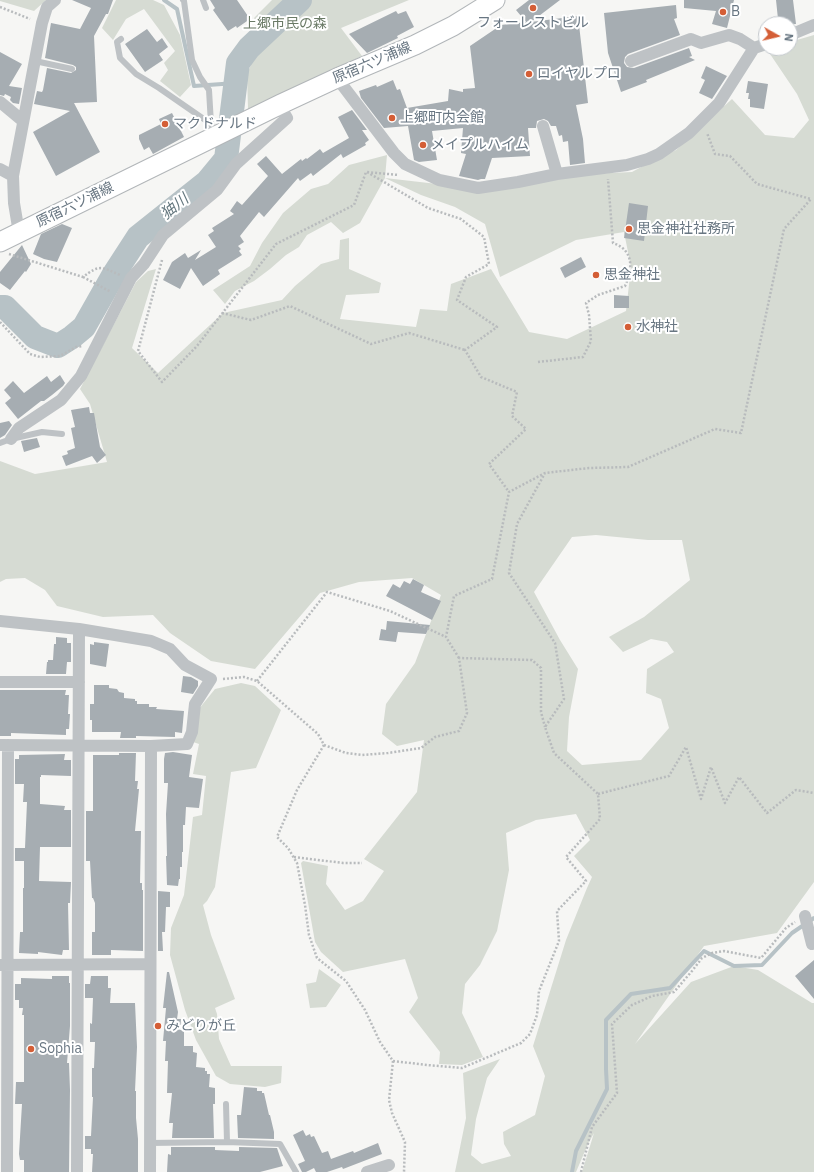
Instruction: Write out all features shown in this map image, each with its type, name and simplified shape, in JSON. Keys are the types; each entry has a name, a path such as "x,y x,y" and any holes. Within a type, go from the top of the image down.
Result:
{"main road":[{"name":"原宿六ツ浦線","path":"3,248 19,233 212,130 246,122 337,78 415,45 453,26 495,0"}],"street":[{"path":"19,233 14,203 13,176 42,23 47,7 55,0"},
{"path":"798,32 814,25"},
{"path":"631,61 691,39 700,43 729,35 740,39 754,48"},
{"path":"337,78 394,153 405,164 439,180 478,188 557,174 627,165 648,159 658,154 689,132 719,103 754,48 758,47"},
{"path":"0,102 23,121"},
{"path":"5,441 19,428 61,400 81,376 131,278 144,264 163,235 217,190 236,164 287,118 279,105"},
{"path":"543,126 557,174"},
{"path":"0,169 13,176"},
{"path":"0,621 79,628 151,641 170,649 185,665 211,679 195,704 192,732 187,744 151,746 4,745 4,965 7,1172"},
{"path":"77,1172 79,628"},
{"path":"0,682 78,682"},
{"path":"150,1172 149,964 151,746"},
{"path":"805,916 810,938"},
{"path":"4,965 149,964"},
{"path":"368,1172 389,1165"}],"lane":[{"path":"185,0 192,60 200,77 209,90 212,130"},
{"path":"203,0 206,8"},
{"path":"121,39 117,42 120,58 136,74 159,88 212,130"},
{"path":"35,61 72,69"},
{"path":"5,441 42,432 62,434"},
{"path":"226,1104 227,1142"},
{"path":"149,1143 227,1142 280,1144 296,1172"}],"path":[{"path":"0,7 42,23"},
{"path":"509,492 545,473 589,468 628,467 714,429 741,433 784,229 811,199 757,184 730,156 715,154 702,118"},
{"path":"538,362 583,357 591,341 589,315 586,303 598,294 625,286 630,275 631,262 628,256 624,249 613,243 608,168"},
{"path":"144,264 164,256 138,351 162,382 197,346 276,244 354,205 366,172"},
{"path":"366,172 403,176"},
{"path":"366,172 428,208 461,219 484,237 489,264 466,277 457,300 497,327 465,350"},
{"path":"3,248 84,277 114,294"},
{"path":"84,277 95,268 105,268 123,277"},
{"path":"222,313 251,320 290,306 371,344 409,333 465,350 481,377 517,392 512,416 526,429 489,464 509,492 492,579 454,596 446,637"},
{"path":"0,322 30,354 40,357 60,356 76,347 85,345 95,349"},
{"path":"545,473 517,524 508,573 555,643 564,699 545,727"},
{"path":"211,679 244,677 258,681 318,734 324,745 346,753 362,755 421,748 435,738 460,731 468,713 459,658 446,637 390,612 327,592 258,681"},
{"path":"393,1061 462,1068 521,1043 530,1034 537,1015 538,991 559,941 557,911 586,881 566,857 600,819 598,794 554,753 541,712 541,668 532,660 459,658"},
{"path":"324,745 297,790 277,837 288,848 297,862 309,935 317,958 346,981 365,1010 380,1042 393,1061 389,1100 392,1113 405,1142 404,1172"},
{"path":"598,794 669,776 686,747 701,799 711,767 724,803 739,777 767,813 796,790 814,793"},
{"path":"294,857 343,863 362,863"},
{"path":"581,1172 592,1127 617,1093 612,1024 632,1005 652,996 674,992 702,958 712,953 724,951 761,958 786,928 805,916"}],"green space":[{"path":"0,0 46,0 34,11"},
{"path":"116,0 153,0 164,5 180,35 191,85 180,97 160,81 168,70 164,63 175,51 144,9 126,19 113,40 102,28"},
{"name":"上郷市民の森","path":"272,0 409,0 341,28 362,56 248,109 247,75 256,51 266,42 254,18"},
{"path":"814,35 814,882 777,933 704,946 635,1044 691,982 734,966 758,970 814,1003 814,1172 582,1172 594,1133 576,1172 455,1172 466,1118 463,1073 500,1059 487,1078 476,1119 471,1155 482,1164 511,1156 504,1144 503,1132 535,1115 545,1076 533,1046 566,940 592,877 574,856 590,840 576,814 536,820 506,833 509,870 497,931 480,965 465,984 462,1013 483,1057 462,1065 439,1064 440,1052 409,1012 418,998 405,959 343,972 321,952 315,942 301,863 303,861 328,866 326,884 345,910 363,901 384,871 364,859 417,792 424,740 397,746 382,734 386,704 415,663 441,595 412,578 359,582 320,593 255,669 211,661 170,633 153,615 103,617 57,606 45,590 25,578 6,579 0,582 0,461 35,474 107,462 90,404 80,389 136,282 148,271 156,269 132,348 158,373 223,313 282,300 295,286 321,264 339,259 340,240 349,238 349,269 381,283 379,293 346,295 340,319 416,327 420,309 447,311 451,284 491,269 529,332 567,339 626,311 631,267 624,232 576,240 500,277 485,224 455,207 421,195 385,178 446,185 632,172 676,150 732,99 765,135 794,138 809,120 797,94 771,56 798,56 798,40","holes":["596,535 648,540 682,540 690,580 644,617 609,637 623,652 651,639 667,642 674,652 647,669 646,693 661,699 669,728 641,760 582,765 567,751 569,717 578,669 560,640 534,592 572,537"]},
{"path":"387,155 385,178 360,223 343,233 331,222 307,235 299,247 286,255 254,281 235,291 225,304 213,290 250,266 262,243 283,213 311,189 328,184 349,165"},
{"path":"241,683 255,686 281,710 256,768 231,772 215,887 203,905 211,935 235,999 215,1008 217,1014 219,1039 231,1066 282,1066 281,1083 265,1087 230,1084 216,1076 196,1040 185,1010 170,955 171,928 184,895 193,817 202,815 206,776 193,774 199,744 193,742 198,710 215,689"},
{"path":"319,969 341,985 326,1007 310,1008 306,984 316,982"}],"building":[{"path":"72,0 113,0 108,14 106,14 94,36 97,102 74,103 100,152 56,176 33,132 70,111 34,104 37,91 42,92 43,90 47,68 71,73 76,70 76,67 73,65 45,58 51,23 80,29 91,8"},
{"path":"210,0 237,0 250,19 237,28 236,26 228,31 213,10 215,8"},
{"path":"529,0 560,0 531,22 578,16 588,103 576,105 583,139 585,163 570,165 568,141 563,142 562,135 559,136 556,126 551,126 548,121 544,119 537,121 536,128 528,128 530,156 492,158 485,179 478,180 459,176 466,154 461,153 463,128 432,131 437,160 419,162 414,160 408,126 384,128 361,98 359,91 376,85 377,87 393,80 397,90 400,89 407,108 448,101 449,89 463,92 463,89 475,88 470,46 501,25 526,22 516,10"},
{"path":"684,0 734,0 727,28 712,24 716,11 684,8"},
{"path":"776,0 793,0 795,16 778,16"},
{"path":"676,5 677,18 674,19 680,35 628,54 625,57 624,63 627,67 634,68 689,48 692,56 689,57 695,60 621,92 608,53 604,13"},
{"path":"396,11 398,14 406,11 414,27 397,36 398,38 367,53 349,34"},
{"path":"147,29 157,42 162,38 168,47 159,54 163,60 145,72 125,44"},
{"path":"0,52 22,64 9,86 22,88 19,104 13,103 10,100 11,97 5,94 4,96 0,95"},
{"path":"706,66 727,76 712,99 699,93 705,80 701,78"},
{"path":"748,81 768,84 764,109 750,107 750,99 748,99 749,93 746,93"},
{"path":"352,110 367,130 362,130 369,140 365,143 366,145 343,158 341,154 313,176 311,173 300,181 298,178 264,217 259,212 240,236 244,242 238,246 241,249 239,251 242,255 218,270 220,274 203,286 191,268 180,289 163,280 172,262 185,253 188,258 201,250 195,260 216,247 208,235 214,231 212,228 234,214 230,211 237,201 242,205 268,176 257,164 266,156 282,174 301,159 302,161 306,158 307,159 320,149 323,153 349,138 338,117"},
{"path":"172,113 184,137 153,154 149,147 144,150 139,139 139,135 161,124 159,119"},
{"path":"629,203 648,206 644,241 624,238"},
{"path":"62,224 72,228 57,262 44,259 33,254 41,234"},
{"path":"22,245 31,264 10,290 0,283 0,272"},
{"path":"581,257 586,267 565,278 560,268"},
{"name":"思金神社","path":"614,295 629,296 629,308 614,308"},
{"path":"60,375 65,383 63,386 18,419 5,403 11,398 4,390 13,381 24,393 47,376 51,382"},
{"path":"89,407 90,413 94,413 100,447 106,455 97,463 92,456 66,466 62,456 68,454 67,451 75,448 71,428 75,427 71,410"},
{"path":"9,421 12,425 5,435 0,438 0,423"},
{"path":"37,438 40,447 24,452 21,441"},
{"path":"413,579 424,585 421,592 441,601 432,620 386,596 393,584 400,588 404,581 410,584"},
{"path":"387,621 430,625 426,634 398,632 396,642 379,640 381,629 386,630"},
{"path":"56,637 67,638 67,643 71,643 71,662 67,662 66,674 46,674 48,660 53,660"},
{"path":"94,642 109,644 106,667 90,664 90,644 94,645"},
{"path":"183,676 191,677 198,681 198,686 193,694 181,692"},
{"path":"94,685 109,685 109,688 117,689 119,692 124,693 124,698 135,699 137,704 149,704 149,707 157,707 156,709 184,711 182,733 175,732 175,737 136,736 136,738 120,738 121,732 92,732 90,704 94,704"},
{"path":"0,690 66,690 65,695 69,695 68,714 70,714 69,729 66,729 66,735 11,733 11,736 0,736"},
{"path":"173,752 192,755 189,777 203,779 199,808 186,807 185,825 183,825 182,867 180,867 180,879 178,886 167,885 166,814 168,783 164,783 164,759 165,753"},
{"path":"119,753 136,753 135,781 138,781 137,789 139,789 135,831 141,831 140,883 142,883 143,890 143,951 111,950 111,955 92,955 92,932 95,932 95,903 92,898 90,861 86,861 86,811 93,811 93,755 119,755"},
{"path":"65,754 64,760 71,760 71,776 41,775 40,804 65,806 64,810 71,810 71,847 40,847 39,881 71,882 70,903 68,903 69,950 63,950 62,955 38,952 38,954 19,953 20,932 23,932 24,861 15,861 15,848 25,848 27,802 23,802 24,784 15,784 15,759 19,759 19,755"},
{"path":"158,891 170,892 170,907 166,907 165,932 162,932 163,951 158,951"},
{"path":"814,960 814,999 795,976"},
{"path":"167,972 169,972 178,1012 177,1019 181,1019 180,1030 184,1030 184,1046 193,1046 193,1052 197,1053 196,1067 205,1068 207,1074 210,1074 209,1087 215,1088 215,1104 213,1104 214,1138 172,1138 173,1123 169,1123 172,1093 167,1093 168,1061 165,1061 166,1041 163,1041 166,1008 163,1008"},
{"path":"52,976 69,976 70,983 70,1026 67,1063 69,1063 70,1090 69,1172 24,1172 24,1160 20,1160 19,1154 22,1104 15,1104 16,1082 24,1082 24,1015 22,1015 23,1008 19,1008 19,1000 15,1000 15,984 21,984 21,978 52,979"},
{"path":"91,976 108,976 108,988 111,988 110,1003 135,1003 137,1047 135,1091 138,1139 138,1172 92,1172 93,1154 91,1154 91,1149 85,1149 85,1136 91,1136 93,1097 92,1068 94,1068 95,1042 90,1042 90,1023 92,1024 93,998 85,998 85,984 90,984"},
{"path":"244,1087 257,1088 257,1091 262,1091 262,1093 264,1093 274,1132 274,1139 238,1138 237,1115 241,1115"},
{"path":"303,1130 306,1136 310,1134 311,1137 314,1136 322,1153 328,1151 331,1159 353,1151 354,1153 378,1143 382,1154 343,1169 342,1167 327,1172 316,1172 314,1168 306,1172 302,1172 298,1164 305,1161 293,1135"},
{"path":"171,1147 215,1147 215,1150 239,1151 239,1147 277,1148 283,1166 260,1172 167,1172 168,1154 171,1155"}],"waterway":[{"path":"164,0 177,9 194,86 236,83"},
{"name":"㹨川","path":"0,307 5,307 35,337 58,346 84,327 114,274 138,237 207,182 226,159 238,63 249,48 300,0"},
{"path":"572,1172 576,1151 607,1089 606,1020 631,994 670,988 704,951 734,966 762,965 792,933 814,918"}],"place":[{"name":"フォーレストビル","path":"533,8"},
{"name":"B","path":"723,12"},
{"name":"ロイヤルプロ","path":"529,74"},
{"name":"上郷町内会館","path":"392,118"},
{"name":"マクドナルド","path":"165,124"},
{"name":"メイプルハイム","path":"423,145"},
{"name":"思金神社社務所","path":"629,229"},
{"name":"思金神社","path":"596,275"},
{"name":"水神社","path":"628,327"},
{"name":"みどりが丘","path":"158,1026"},
{"name":"Sophia","path":"31,1049"}]}
